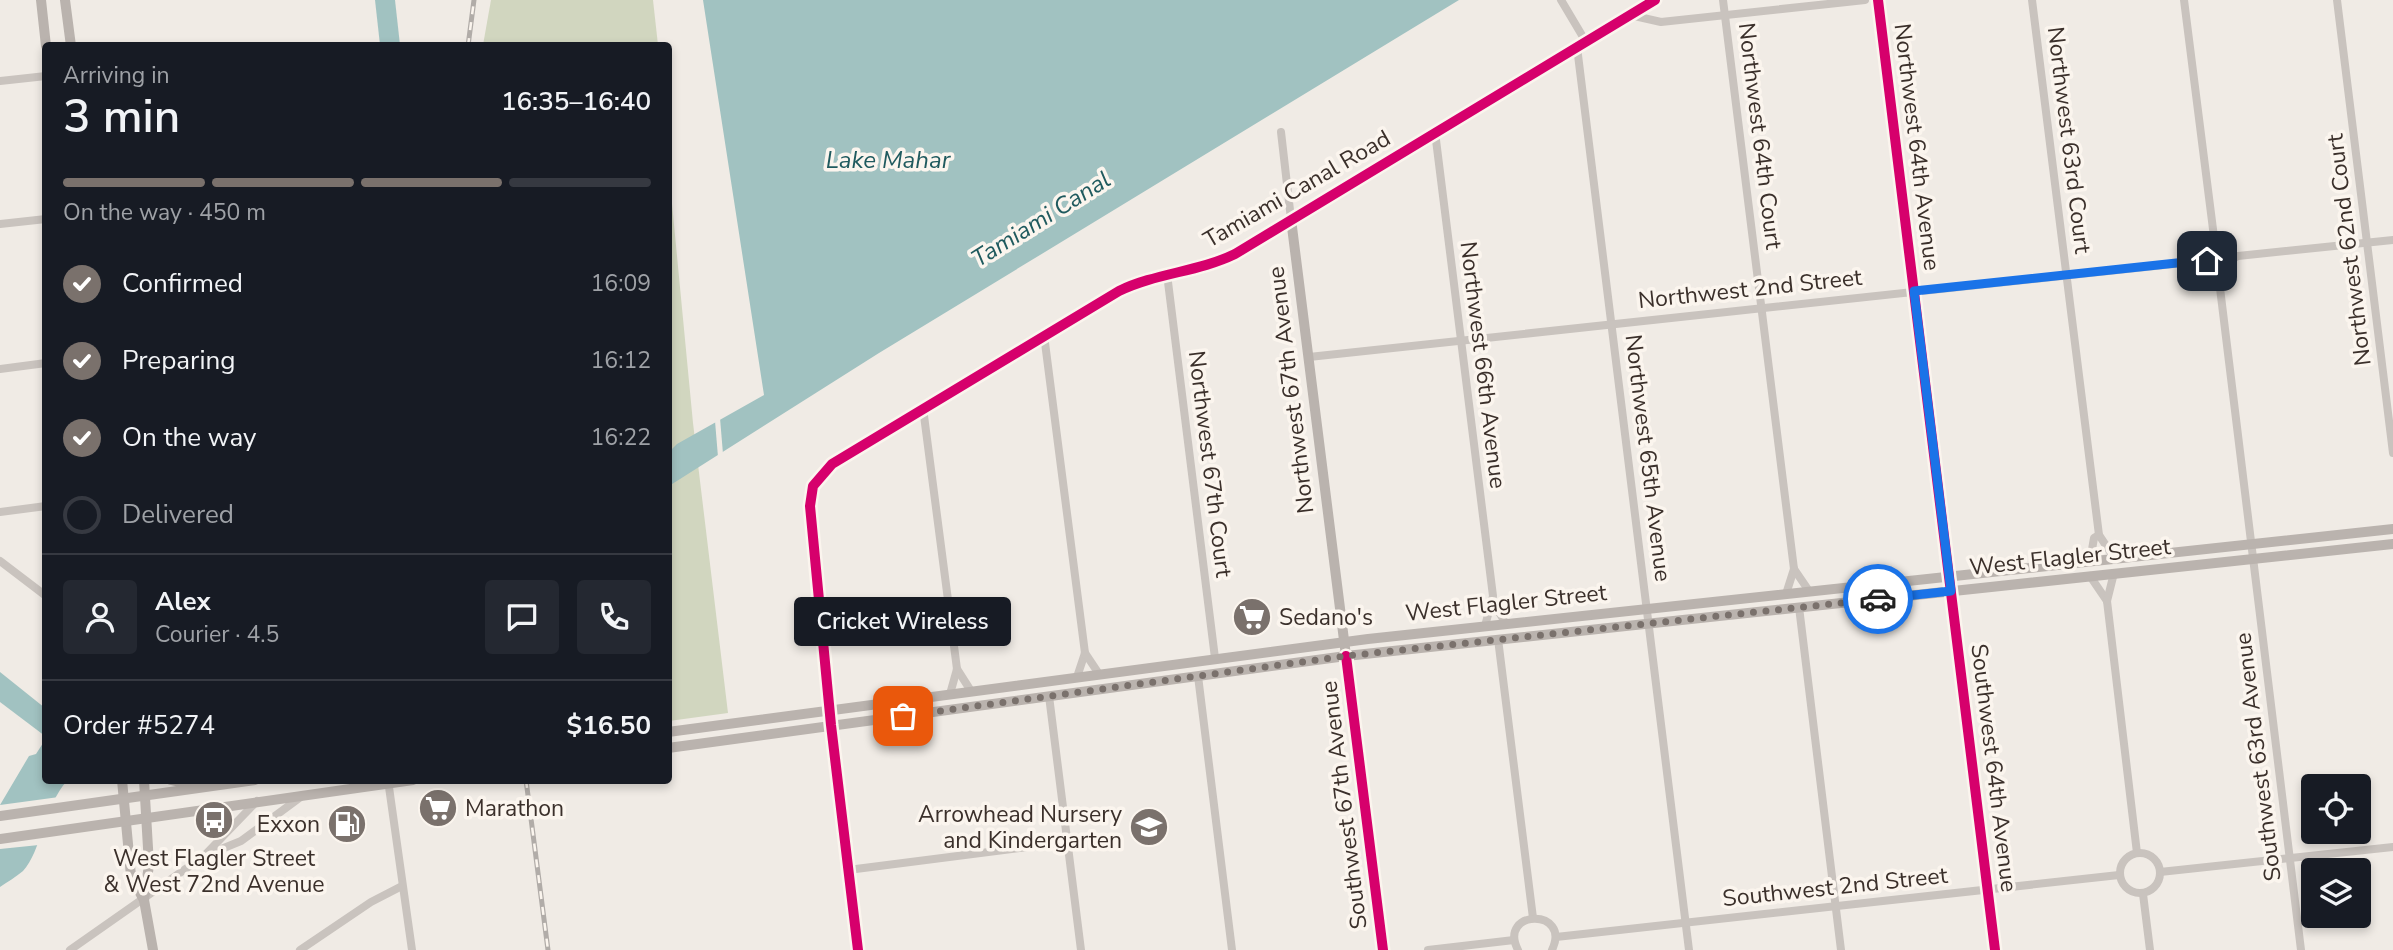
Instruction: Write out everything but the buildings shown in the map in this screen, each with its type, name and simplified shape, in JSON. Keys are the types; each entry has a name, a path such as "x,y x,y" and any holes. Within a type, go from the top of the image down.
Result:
{"main road":[{"path":"41,0 46,42"},
{"path":"65,0 70,42"},
{"name":"Tamiami Canal Road","path":"830,711 810,506 814,486 832,464 1119,291 1167,274 1220,261 1655,0"},
{"name":"Northwest 67th Avenue","path":"1291,219 1344,642"},
{"name":"West Flagler Street","path":"672,732 1344,642 2392,527"},
{"name":"West Flagler Street","path":"672,747 1346,656 2393,544"},
{"name":"Southwest 67th Avenue","path":"1344,642 1383,950"},
{"path":"830,711 858,950"},
{"path":"122,784 131,876 144,900 153,950"},
{"path":"144,784 149,865 144,900"},
{"path":"189,784 207,788"},
{"path":"0,816 231,784"},
{"path":"0,839 375,784"}],"street":[{"name":"Northwest 65th Avenue","path":"1562,0 1581,45 1612,323 1689,950"},
{"name":"Northwest 64th Court","path":"1723,0 1794,569 1786,594"},
{"path":"1630,15 1661,22 1865,0"},
{"name":"Northwest 64th Avenue","path":"1878,0 1951,591"},
{"name":"Northwest 63rd Court","path":"2032,0 2099,535 2115,559"},
{"path":"2184,0 2214,237 2222,251 2224,264 2219,280"},
{"name":"Northwest 62nd Court","path":"2337,0 2393,453"},
{"path":"0,81 42,76"},
{"name":"Northwest 67th Avenue","path":"1280,132 1291,219"},
{"name":"Northwest 66th Avenue","path":"1435,132 1493,602 1506,624"},
{"path":"0,224 42,219"},
{"path":"2214,237 2208,254 2219,280"},
{"name":"Northwest 2nd Street","path":"1309,357 2195,261 2222,251 2238,256 2393,240"},
{"name":"Northwest 2nd Street","path":"2195,261 2211,266 2224,264 2238,256"},
{"name":"Northwest 67th Court","path":"1167,274 1215,659"},
{"name":"Southwest 63rd Avenue","path":"2219,280 2301,950"},
{"path":"1044,335 1085,653 1077,677"},
{"path":"0,369 42,364"},
{"path":"923,408 957,669 950,694"},
{"path":"0,512 42,507"},
{"name":"Northwest 63rd Court","path":"2090,561 2094,538 2099,535"},
{"path":"0,561 42,593"},
{"name":"Northwest 64th Court","path":"1794,569 1809,591"},
{"path":"2114,573 2107,601 2137,853"},
{"path":"2090,576 2107,601"},
{"name":"Southwest 64th Avenue","path":"1951,591 1995,950"},
{"name":"Northwest 66th Avenue","path":"1485,626 1493,602"},
{"path":"1799,607 1841,950"},
{"path":"1498,639 1533,918"},
{"path":"1085,653 1099,674"},
{"path":"957,669 971,691"},
{"path":"1198,676 1232,950"},
{"path":"1049,696 1081,950"},
{"path":"388,784 412,950"},
{"path":"204,856 241,841 304,795"},
{"path":"70,950 204,856 257,802"},
{"path":"848,870 1067,842"},
{"path":"2160,872 2393,847"},
{"path":"2137,853 2150,856 2160,872 2158,884 2143,894 2127,890 2119,875 2126,858 2137,853"},
{"name":"Southwest 2nd Street","path":"1556,937 2119,875"},
{"path":"300,950 371,902 402,886"},
{"path":"2143,894 2150,950"},
{"path":"1518,950 1514,940 1519,926 1533,918 1548,922 1556,937 1552,950"},
{"path":"1428,950 1514,940"}],"green space":[{"path":"491,0 653,0 658,42 484,42"},
{"path":"672,204 693,423 728,713 672,721"}],"water":[{"path":"375,0 395,0 400,42 380,42"},
{"name":"Lake Mahar","path":"703,0 1459,0 879,353 672,484 672,449 677,444 764,395"},
{"path":"0,672 42,706 42,734 0,702"},
{"path":"42,745 42,784 65,784 53,802 29,863 23,871 0,887 0,805 29,756 36,754"}],"pier":[{"path":"720,418 723,454 718,457 715,421"},
{"path":"59,797 39,845 0,849 0,805"}],"railway":[{"path":"469,42 474,0"},
{"path":"527,784 548,950"}],"cycle path":[{"path":"858,950 831,725 810,506 813,486 832,464 1119,291 1235,254 1655,0"},
{"path":"1878,0 1995,950"},
{"path":"1346,656 1383,950"}],"way so far":[{"path":"903,716 1346,656 1878,599"}],"place":[{"name":"Sedano's","path":"1252,617"},
{"name":"Cricket Wireless","path":"903,716"},
{"name":"Marathon","path":"438,808"},
{"name":"West Flagler Street & West 72nd Avenue","path":"214,820"},
{"name":"Exxon","path":"347,824"},
{"name":"Arrowhead Nursery and Kindergarten","path":"1149,827"}],"route":[{"path":"1878,599 1951,591 1914,291 2195,261 2210,265 2207,261"}],"water label":[{"name":"Tamiami Canal","path":"1041,219"}]}
